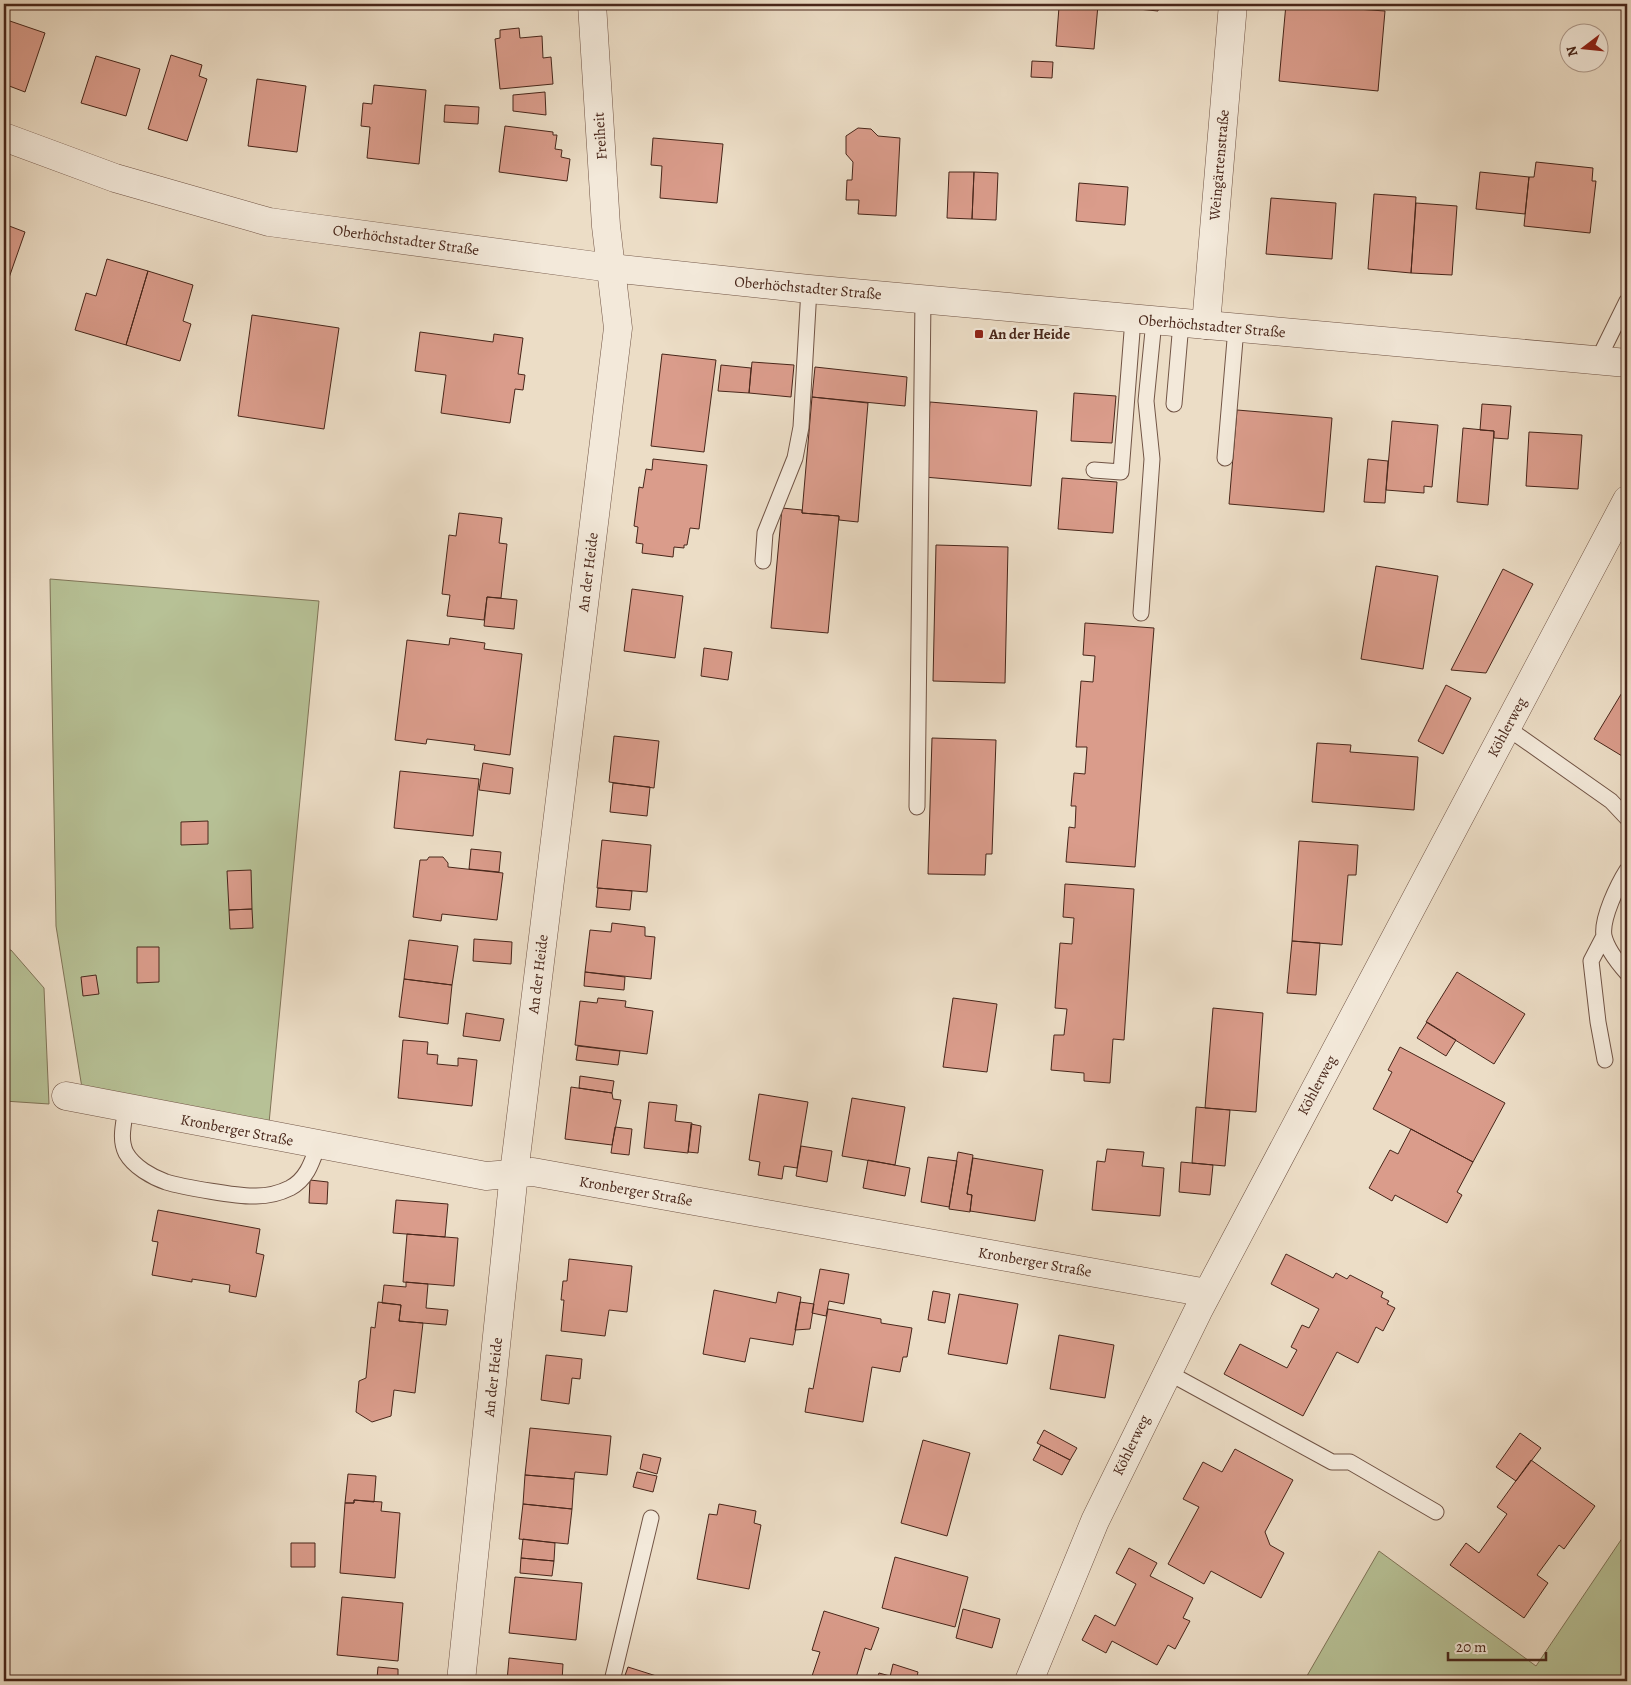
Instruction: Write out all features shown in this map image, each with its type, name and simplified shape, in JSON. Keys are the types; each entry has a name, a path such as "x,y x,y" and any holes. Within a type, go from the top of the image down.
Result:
{"street":[{"name":"Freiheit","path":"592,4 606,226 611,268"},
{"name":"Weingärtenstraße","path":"1193,324 1233,4"},
{"name":"Oberhöchstadter Straße","path":"4,137 115,178 269,222 611,268 809,289 1627,363"},
{"name":"An der Heide","path":"461,1681 514,1173 618,328 611,268"},
{"name":"Köhlerweg","path":"1029,1681 1095,1520 1207,1293 1627,500"},
{"name":"Kronberger Straße","path":"66,1096 486,1176 532,1172 1207,1293"}],"lane":[{"path":"763,561 765,533 796,458 801,427 809,289"},
{"path":"917,807 923,299"},
{"path":"1598,360 1627,301"},
{"path":"1094,470 1121,472 1143,320"},
{"path":"1141,613 1152,459 1146,402 1143,320"},
{"path":"1174,404 1193,324"},
{"path":"1225,458 1236,328"},
{"path":"1506,728 1611,801 1627,818"},
{"path":"1604,1060 1595,1004 1592,961 1604,936 1608,909 1617,886 1627,870"},
{"path":"1604,936 1620,965 1627,973"},
{"path":"126,1108 122,1137 126,1152 132,1161 146,1172 166,1182 249,1196 275,1193 290,1188 301,1180 310,1168 318,1145"},
{"path":"1167,1372 1332,1462 1350,1462 1436,1512"},
{"path":"612,1681 651,1518"}],"green space":[{"path":"50,579 319,601 269,1123 82,1088 56,926"},
{"path":"4,950 11,950 44,988 49,1104 4,1101"},
{"path":"1627,1531 1627,1681 1304,1681 1379,1551 1536,1666"}],"building":[{"path":"1064,4 1159,4 1158,11 1098,5 1094,49 1056,46 1059,7 1064,7"},
{"path":"1286,4 1385,11 1378,91 1279,81"},
{"path":"4,19 45,33 25,92 4,84"},
{"path":"519,28 520,38 542,36 543,58 551,57 553,84 500,89 495,39 500,38 500,30"},
{"path":"171,55 202,65 199,76 207,79 187,141 148,129"},
{"path":"96,56 140,69 126,116 81,103"},
{"path":"1032,61 1053,62 1052,78 1031,77"},
{"path":"257,79 306,86 297,152 248,146"},
{"path":"374,85 426,90 419,164 367,158 370,127 361,126 363,103 372,104"},
{"path":"545,92 546,115 513,111 513,95"},
{"path":"445,105 479,107 478,124 444,122"},
{"path":"505,126 553,132 553,135 557,135 555,149 562,150 561,157 570,159 567,181 499,172"},
{"path":"858,128 871,129 878,136 900,138 896,216 858,214 859,200 846,200 847,180 852,180 853,162 846,154 846,136"},
{"path":"653,138 723,144 717,203 660,198 662,166 651,165"},
{"path":"1536,162 1593,168 1592,181 1596,181 1590,233 1524,226 1529,177 1534,177"},
{"path":"949,172 974,172 972,219 947,218"},
{"path":"974,172 998,173 996,220 972,219"},
{"path":"1480,172 1529,177 1525,214 1476,209"},
{"path":"1079,183 1128,187 1125,225 1076,221"},
{"path":"1374,194 1416,197 1411,273 1368,269"},
{"path":"1271,198 1336,203 1332,259 1266,254"},
{"path":"1416,203 1457,206 1452,275 1411,273"},
{"path":"4,224 25,232 4,292"},
{"path":"107,259 148,271 126,345 75,330 86,293 96,296"},
{"path":"148,271 193,285 183,321 191,324 180,361 126,345"},
{"path":"252,315 339,328 324,429 238,416"},
{"path":"420,332 493,342 494,334 523,338 518,374 525,375 523,390 515,389 510,423 441,413 446,375 415,371"},
{"path":"662,354 716,360 704,452 651,446"},
{"path":"752,362 794,365 791,397 749,393"},
{"path":"721,365 751,368 749,393 718,391"},
{"path":"815,367 907,377 905,406 812,397"},
{"path":"1074,393 1116,396 1112,443 1071,441"},
{"path":"812,397 868,403 858,522 839,520 839,516 802,513"},
{"path":"930,402 1037,411 1031,486 924,477"},
{"path":"1482,404 1511,406 1508,439 1494,438 1494,431 1480,430"},
{"path":"1237,410 1332,418 1324,512 1229,504"},
{"path":"1392,421 1438,425 1432,487 1424,486 1424,493 1386,490"},
{"path":"1463,428 1494,431 1488,505 1457,502"},
{"path":"1529,432 1582,435 1578,489 1526,486"},
{"path":"653,459 707,465 699,529 690,528 687,545 684,545 684,548 674,547 673,557 642,553 643,544 636,543 638,527 634,526 639,487 643,488 646,469 652,470"},
{"path":"1368,459 1388,461 1385,503 1364,502"},
{"path":"1062,478 1117,482 1113,533 1058,529"},
{"path":"782,508 802,510 802,513 839,516 828,633 771,628"},
{"path":"459,513 502,518 499,543 507,544 501,598 487,597 484,620 447,616 450,595 442,594 449,535 456,536"},
{"path":"936,545 1008,547 1005,683 933,681"},
{"path":"1376,566 1438,576 1423,669 1361,659"},
{"path":"1503,569 1533,584 1486,673 1451,670"},
{"path":"632,589 683,596 675,658 624,651"},
{"path":"487,597 517,600 514,629 484,626"},
{"path":"1085,623 1154,628 1135,867 1066,862 1069,827 1075,828 1076,806 1071,806 1074,773 1085,774 1087,747 1076,747 1081,681 1093,682 1095,656 1083,655"},
{"path":"450,638 485,643 484,649 522,654 510,755 474,750 475,745 427,739 426,744 395,740 407,640 449,645"},
{"path":"704,648 732,652 728,680 701,676"},
{"path":"1446,685 1471,698 1443,754 1418,741"},
{"path":"1623,691 1627,694 1627,759 1594,739"},
{"path":"614,736 659,741 654,788 609,782"},
{"path":"932,738 996,740 992,854 986,854 985,875 928,874"},
{"path":"1317,743 1351,745 1350,752 1418,757 1414,810 1312,802"},
{"path":"483,763 513,768 510,794 479,790"},
{"path":"400,771 479,779 473,836 394,828"},
{"path":"613,783 650,787 647,816 610,812"},
{"path":"208,821 208,844 181,845 181,822"},
{"path":"602,840 651,845 647,892 597,888"},
{"path":"1299,841 1358,845 1356,875 1348,875 1342,945 1292,941"},
{"path":"471,849 501,852 499,872 469,869"},
{"path":"429,857 443,857 448,863 448,867 503,873 497,920 442,914 441,921 413,917 420,860 427,860"},
{"path":"251,870 252,909 229,910 227,871"},
{"path":"1065,884 1134,889 1124,1040 1113,1039 1110,1083 1084,1081 1084,1073 1051,1070 1054,1035 1064,1035 1067,1009 1055,1008 1060,943 1072,944 1074,918 1063,917"},
{"path":"598,888 632,891 630,910 596,907"},
{"path":"252,909 253,928 230,929 229,910"},
{"path":"612,923 645,927 645,936 655,937 651,979 585,972 590,930 611,932"},
{"path":"474,939 512,942 511,964 473,961"},
{"path":"409,940 458,946 452,985 404,979"},
{"path":"1292,941 1320,943 1316,995 1287,993"},
{"path":"137,947 159,947 159,982 137,983"},
{"path":"585,972 625,977 624,990 584,986"},
{"path":"1457,972 1525,1014 1494,1064 1426,1022"},
{"path":"96,975 99,994 83,996 81,977"},
{"path":"404,979 452,985 448,1024 399,1017"},
{"path":"598,998 626,1001 625,1007 653,1011 647,1054 575,1045 580,1001 597,1003"},
{"path":"953,998 997,1004 987,1072 943,1067"},
{"path":"1213,1008 1263,1013 1256,1112 1205,1108"},
{"path":"466,1013 504,1019 500,1041 463,1036"},
{"path":"1427,1022 1456,1040 1446,1056 1417,1038"},
{"path":"403,1040 428,1042 427,1054 438,1055 437,1064 458,1066 458,1058 477,1060 472,1106 398,1098"},
{"path":"578,1046 620,1051 618,1065 576,1060"},
{"path":"1400,1047 1505,1103 1473,1162 1373,1109 1392,1072 1388,1070"},
{"path":"580,1076 614,1081 612,1093 579,1088"},
{"path":"571,1087 612,1093 613,1099 621,1100 612,1145 565,1139"},
{"path":"759,1094 808,1102 797,1168 784,1166 782,1179 758,1175 760,1162 749,1160"},
{"path":"852,1098 905,1107 895,1165 842,1156"},
{"path":"649,1102 677,1105 675,1121 692,1123 688,1153 644,1148"},
{"path":"1196,1107 1230,1110 1225,1166 1192,1163"},
{"path":"691,1124 701,1126 698,1153 688,1152"},
{"path":"615,1127 632,1129 629,1155 611,1153"},
{"path":"1411,1129 1473,1162 1457,1192 1462,1195 1447,1223 1395,1195 1392,1201 1369,1188 1390,1150 1398,1154"},
{"path":"801,1146 832,1151 827,1182 796,1176"},
{"path":"1107,1149 1144,1152 1142,1166 1164,1168 1160,1216 1092,1210 1097,1161 1105,1162"},
{"path":"958,1152 973,1155 967,1194 972,1195 970,1212 949,1209"},
{"path":"928,1157 957,1161 949,1207 921,1202"},
{"path":"973,1158 1043,1170 1035,1221 970,1211 972,1195 967,1194"},
{"path":"868,1160 910,1168 905,1196 863,1188"},
{"path":"1181,1162 1213,1165 1210,1195 1179,1192"},
{"path":"310,1180 328,1182 327,1204 309,1203"},
{"path":"396,1200 448,1204 445,1237 393,1233"},
{"path":"158,1210 260,1229 256,1253 264,1255 256,1297 229,1292 230,1285 192,1279 192,1282 152,1275 158,1242 152,1241"},
{"path":"407,1234 458,1238 454,1286 403,1282"},
{"path":"1286,1254 1333,1278 1336,1273 1347,1279 1350,1275 1383,1292 1381,1297 1389,1301 1387,1304 1395,1308 1383,1331 1376,1327 1358,1363 1337,1352 1303,1416 1224,1374 1240,1344 1287,1368 1297,1350 1291,1347 1302,1325 1309,1328 1319,1309 1271,1284"},
{"path":"569,1259 632,1266 627,1312 609,1310 605,1336 561,1331 564,1300 561,1300 563,1281 567,1281"},
{"path":"820,1269 849,1274 844,1304 829,1301 826,1316 812,1313"},
{"path":"406,1282 428,1284 426,1308 448,1310 446,1325 399,1321 401,1305 382,1303 384,1285 406,1287"},
{"path":"714,1290 776,1303 778,1292 801,1297 793,1345 750,1338 745,1362 703,1354"},
{"path":"933,1291 950,1294 945,1323 928,1320"},
{"path":"959,1294 1018,1304 1007,1364 948,1354"},
{"path":"378,1302 401,1305 399,1321 423,1323 415,1393 394,1390 391,1416 372,1422 356,1412 359,1381 366,1378 371,1327 375,1328"},
{"path":"800,1302 814,1304 810,1329 795,1330"},
{"path":"828,1309 881,1319 881,1323 912,1328 907,1357 903,1357 900,1372 872,1367 863,1422 805,1412 809,1388 813,1389"},
{"path":"1059,1335 1114,1345 1105,1398 1050,1389"},
{"path":"546,1355 582,1359 580,1379 572,1378 569,1404 541,1400"},
{"path":"530,1428 611,1436 607,1475 575,1472 574,1479 525,1475"},
{"path":"1044,1430 1077,1448 1070,1460 1037,1443"},
{"path":"1520,1433 1541,1448 1516,1481 1496,1467"},
{"path":"923,1440 970,1453 947,1536 901,1523"},
{"path":"1041,1445 1070,1460 1062,1475 1033,1460"},
{"path":"1235,1449 1293,1480 1265,1532 1270,1545 1284,1553 1261,1598 1211,1571 1204,1584 1168,1564 1199,1507 1183,1499 1203,1462 1222,1472"},
{"path":"643,1454 661,1458 657,1474 640,1469"},
{"path":"1531,1460 1595,1506 1564,1549 1559,1545 1537,1575 1548,1583 1524,1618 1450,1565 1466,1543 1479,1553 1507,1514 1497,1507"},
{"path":"637,1472 657,1476 653,1492 633,1487"},
{"path":"348,1474 376,1476 374,1502 354,1500 354,1503 345,1503"},
{"path":"525,1475 574,1479 572,1509 523,1504"},
{"path":"354,1500 382,1502 381,1511 400,1513 395,1578 340,1573 345,1503 354,1503"},
{"path":"523,1504 572,1509 568,1544 519,1539"},
{"path":"719,1504 756,1511 754,1523 761,1525 749,1589 697,1579 709,1514 717,1515"},
{"path":"523,1539 555,1543 554,1561 521,1558"},
{"path":"291,1543 315,1543 315,1567 291,1567"},
{"path":"1129,1548 1157,1563 1150,1576 1193,1598 1183,1618 1190,1621 1175,1649 1168,1645 1157,1665 1112,1641 1106,1653 1082,1640 1095,1615 1115,1626 1136,1584 1116,1573"},
{"path":"895,1557 968,1577 955,1627 882,1608"},
{"path":"521,1558 554,1561 552,1576 520,1573"},
{"path":"515,1577 582,1583 576,1640 509,1633"},
{"path":"342,1597 403,1603 398,1661 337,1655"},
{"path":"963,1609 1000,1619 992,1648 956,1638"},
{"path":"824,1611 879,1628 871,1650 865,1648 855,1681 811,1679 820,1652 812,1650"},
{"path":"509,1658 563,1664 562,1681 507,1681"},
{"path":"893,1664 918,1672 916,1681 889,1681"},
{"path":"378,1667 398,1669 398,1680 377,1678"},
{"path":"628,1667 669,1680 669,1681 623,1681"},
{"path":"879,1673 890,1676 889,1681 876,1681"},
{"path":"352,1676 402,1680 352,1681"}],"place":[{"name":"An der Heide","path":"979,334"}]}
